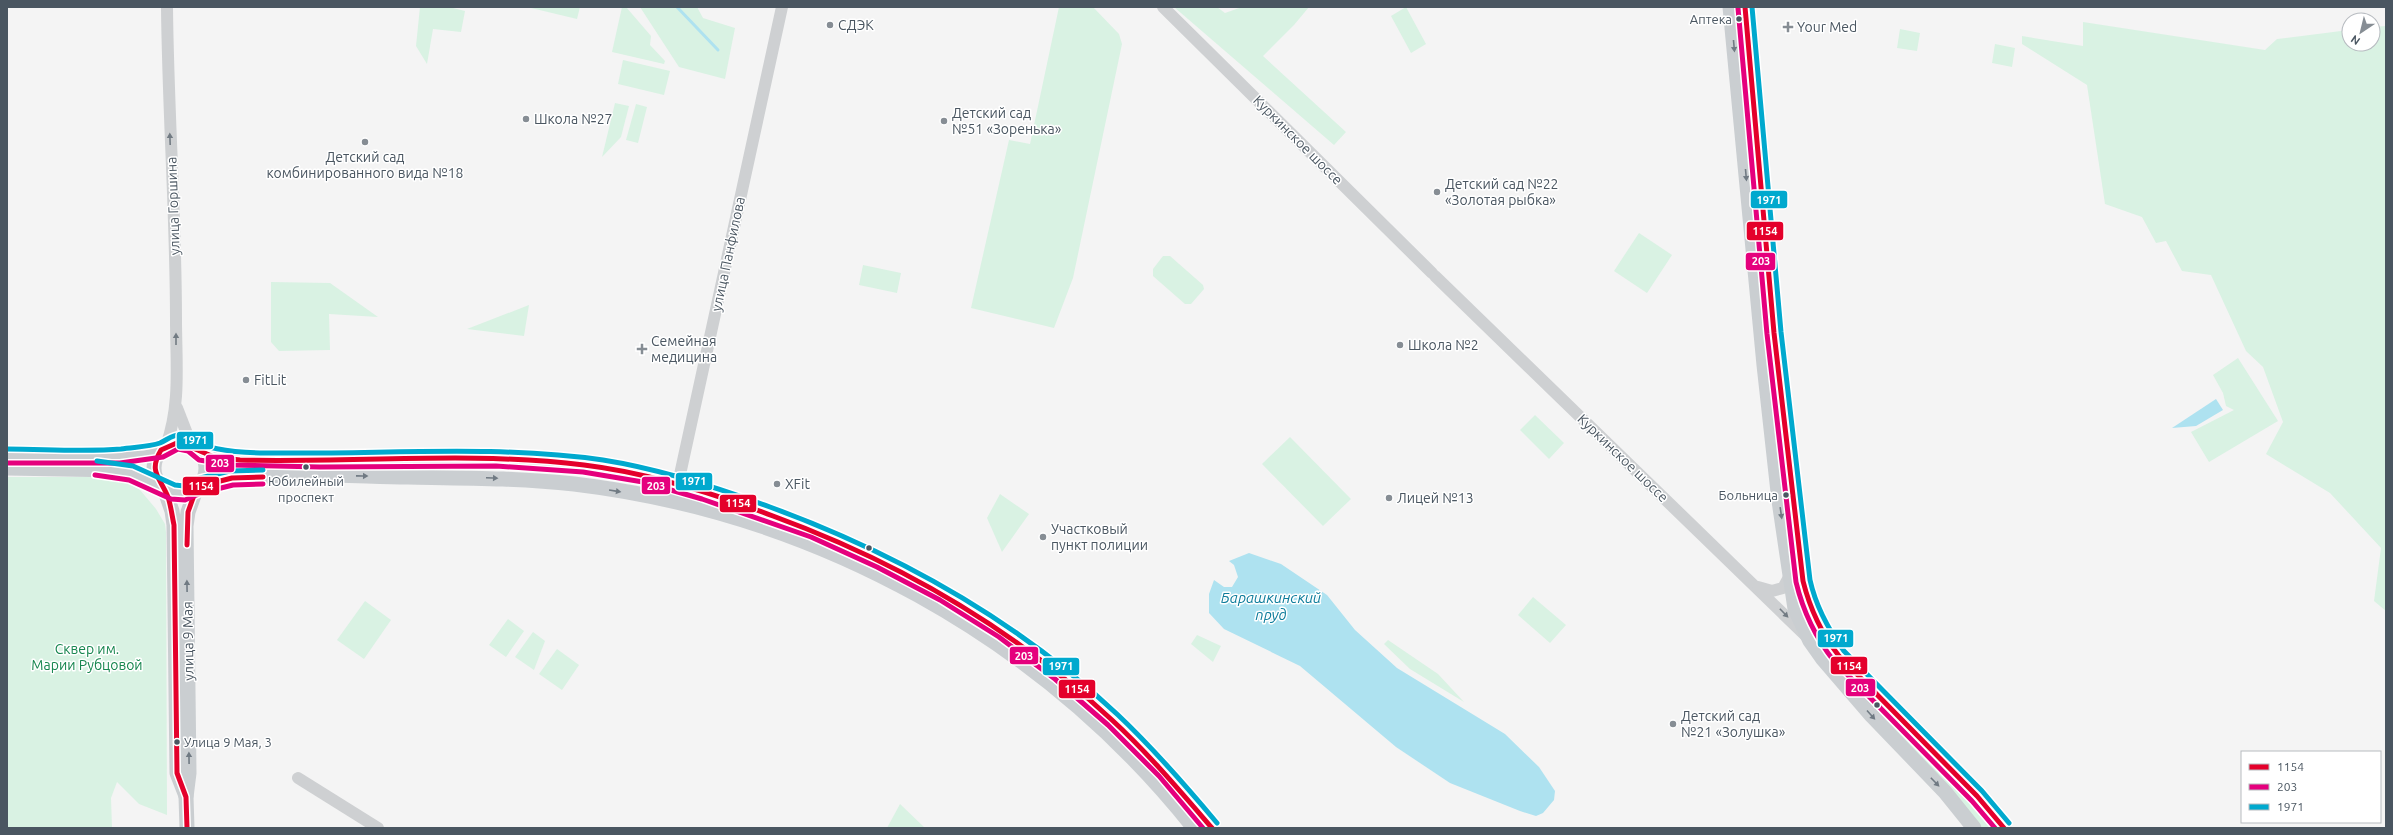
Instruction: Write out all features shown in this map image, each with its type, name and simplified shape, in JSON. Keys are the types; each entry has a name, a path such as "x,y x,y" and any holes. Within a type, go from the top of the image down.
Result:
{"main road":[{"path":"1730,7 1764,365 1789,577 1795,609 1810,640 1843,684 1945,792 1974,828"},
{"path":"1745,7 1774,333 1798,547 1809,606 1828,640 1839,656 1977,796 2004,828"},
{"path":"7,456 119,456 164,448 177,442 243,459 536,460 628,472 678,483 780,517 845,544 941,591 1001,628 1040,656 1109,715 1164,770 1212,828"},
{"path":"162,486 154,467 164,448"},
{"path":"196,448 206,467 205,474 198,486"},
{"path":"7,468 119,470 179,493 186,493 198,486 244,477 491,478 576,484 674,502 738,518 832,553 884,577 965,622 1031,667 1089,715 1153,779 1194,828"},
{"name":"улица 9 Мая","path":"162,486 172,512 174,525 177,773 186,797"},
{"name":"улица 9 Мая","path":"187,828 186,797 189,774 186,526 188,512 198,486"}],"street":[{"name":"улица Горшина","path":"164,448 173,428 176,406 176,286 167,7"},
{"name":"улица Панфилова","path":"674,502 782,7"},
{"name":"Куркинское шоссе","path":"1163,7 1434,275 1810,640"},
{"name":"улица Горшина","path":"176,406 196,448"},
{"path":"1757,587 1772,591 1784,588 1789,577"},
{"path":"298,778 378,828"}],"green space":[{"path":"420,7 449,7 465,11 461,32 433,29 427,64 416,46"},
{"path":"527,7 580,7 577,19"},
{"path":"622,7 626,7 651,36 650,45 665,61 664,64 612,52"},
{"path":"640,7 697,7 703,18 735,28 725,79 679,67"},
{"path":"1059,7 1093,7 1119,34 1122,44 1073,278 1054,328 971,308 1009,140 1030,144"},
{"path":"1174,7 1217,7 1225,13 1242,7 1309,7 1294,25 1263,56 1346,132 1334,145"},
{"path":"1406,7 1426,44 1411,53 1391,16"},
{"path":"2083,22 2265,50 2277,39 2341,31 2341,52 2381,52 2381,26 2386,26 2386,611 2374,601 2381,548 2330,493 2266,454 2283,422 2263,367 2246,351 2211,275 2182,271 2166,241 2156,243 2142,217 2105,204 2087,85 2022,44 2022,36 2083,46"},
{"path":"1900,29 1920,33 1917,51 1897,48"},
{"path":"1995,44 2015,48 2012,67 1992,63"},
{"path":"623,60 670,71 664,95 618,84"},
{"path":"615,103 629,106 621,137 602,157"},
{"path":"636,104 647,107 638,143 626,140"},
{"path":"1639,233 1672,255 1647,293 1614,271"},
{"path":"1163,256 1170,256 1203,285 1204,289 1191,304 1185,304 1153,276 1153,269"},
{"path":"863,265 901,273 897,293 859,285"},
{"path":"271,282 330,283 378,317 329,314 330,350 279,351 271,342"},
{"path":"529,305 524,336 467,329"},
{"path":"2238,358 2278,421 2209,462 2191,432 2234,410 2226,406 2223,393 2213,375"},
{"path":"1535,415 1564,443 1549,459 1520,430"},
{"path":"1290,437 1351,499 1323,526 1262,464"},
{"name":"Сквер им. Марии Рубцовой","path":"7,477 102,477 123,480 140,490 156,509 165,524 167,815 139,804 117,782 111,798 112,828 7,828"},
{"path":"1000,494 1029,514 1002,552 987,518"},
{"path":"1533,597 1566,625 1550,643 1518,615"},
{"path":"365,601 391,620 364,659 337,640"},
{"path":"508,619 524,631 506,657 489,645"},
{"path":"533,632 545,641 534,670 515,657"},
{"path":"1197,635 1221,646 1213,662 1191,644"},
{"path":"1388,640 1438,674 1464,702 1410,669 1384,644"},
{"path":"557,649 579,665 562,690 539,674"},
{"path":"1891,723 1959,788 1995,828 1981,828 1890,725"},
{"path":"900,804 925,828 887,828"}],"water":[{"path":"2216,399 2223,410 2196,426 2172,428"},
{"name":"Барашкинский пруд","path":"1249,553 1281,564 1327,595 1355,630 1397,668 1505,734 1539,767 1555,791 1554,800 1543,813 1536,816 1520,811 1450,783 1396,747 1300,666 1224,629 1209,613 1209,594 1214,580 1224,587 1232,587 1238,577 1234,565 1229,561"}],"waterway":[{"path":"677,7 718,50"}],"transit line":[{"name":"1154","path":"1745,7 1774,333 1803,581 1806,591 1822,630 1839,656 1977,796 2004,828"},
{"name":"1971","path":"1752,7 1781,332 1810,580 1813,590 1823,617 1844,651 1982,791 2009,823"},
{"name":"203","path":"1738,8 1767,334 1796,582 1799,593 1815,633 1834,661 1972,801 1995,828"},
{"name":"1971","path":"7,449 121,449 156,444 176,435 184,435 209,447 245,452 322,453 483,451 563,455 603,460 646,468 729,492 818,526 864,546 954,593 998,620 1039,649 1080,681 1118,715 1194,795 1217,823"},
{"name":"1154","path":"187,828 186,797 177,773 174,525 168,497 155,469 155,464 161,450 179,442 214,457 240,460 283,461 455,458 541,461 584,465 633,473 680,485 727,499 773,516 820,534 865,554 910,577 953,601 1035,656 1112,720 1164,772 1212,828"},
{"name":"203","path":"7,463 120,463 163,457 178,449 188,451 199,460 232,465 320,467 496,466 583,472 643,482 702,499 811,537 877,567 940,600 999,637 1055,679 1108,725 1159,776 1203,828"},
{"name":"1971","path":"97,461 133,466 175,485 184,486 196,479 230,471 263,470"},
{"name":"203","path":"95,475 129,480 171,499 185,500 201,493 233,485 263,484"},
{"name":"1154","path":"187,545 188,512 197,487 232,478 263,477"}],"place":[{"name":"Аптека","path":"1739,19"},
{"name":"СДЭК","path":"830,25"},
{"name":"Your Med","path":"1788,27"},
{"name":"Школа №27","path":"526,119"},
{"name":"Детский сад №51 «Зоренька»","path":"944,121"},
{"name":"Детский сад комбинированного вида №18","path":"365,142"},
{"name":"Детский сад №22 «Золотая рыбка»","path":"1437,192"},
{"name":"Школа №2","path":"1400,345"},
{"name":"Семейная медицина","path":"642,349"},
{"name":"FitLit","path":"246,380"},
{"name":"Юбилейный проспект","path":"306,467"},
{"name":"XFit","path":"777,484"},
{"name":"Больница","path":"1786,495"},
{"name":"Лицей №13","path":"1389,498"},
{"name":"Участковый пункт полиции","path":"1043,537"},
{"name":"Детский сад №21 «Золушка»","path":"1673,724"},
{"name":"Улица 9 Мая, 3","path":"177,742"}]}
